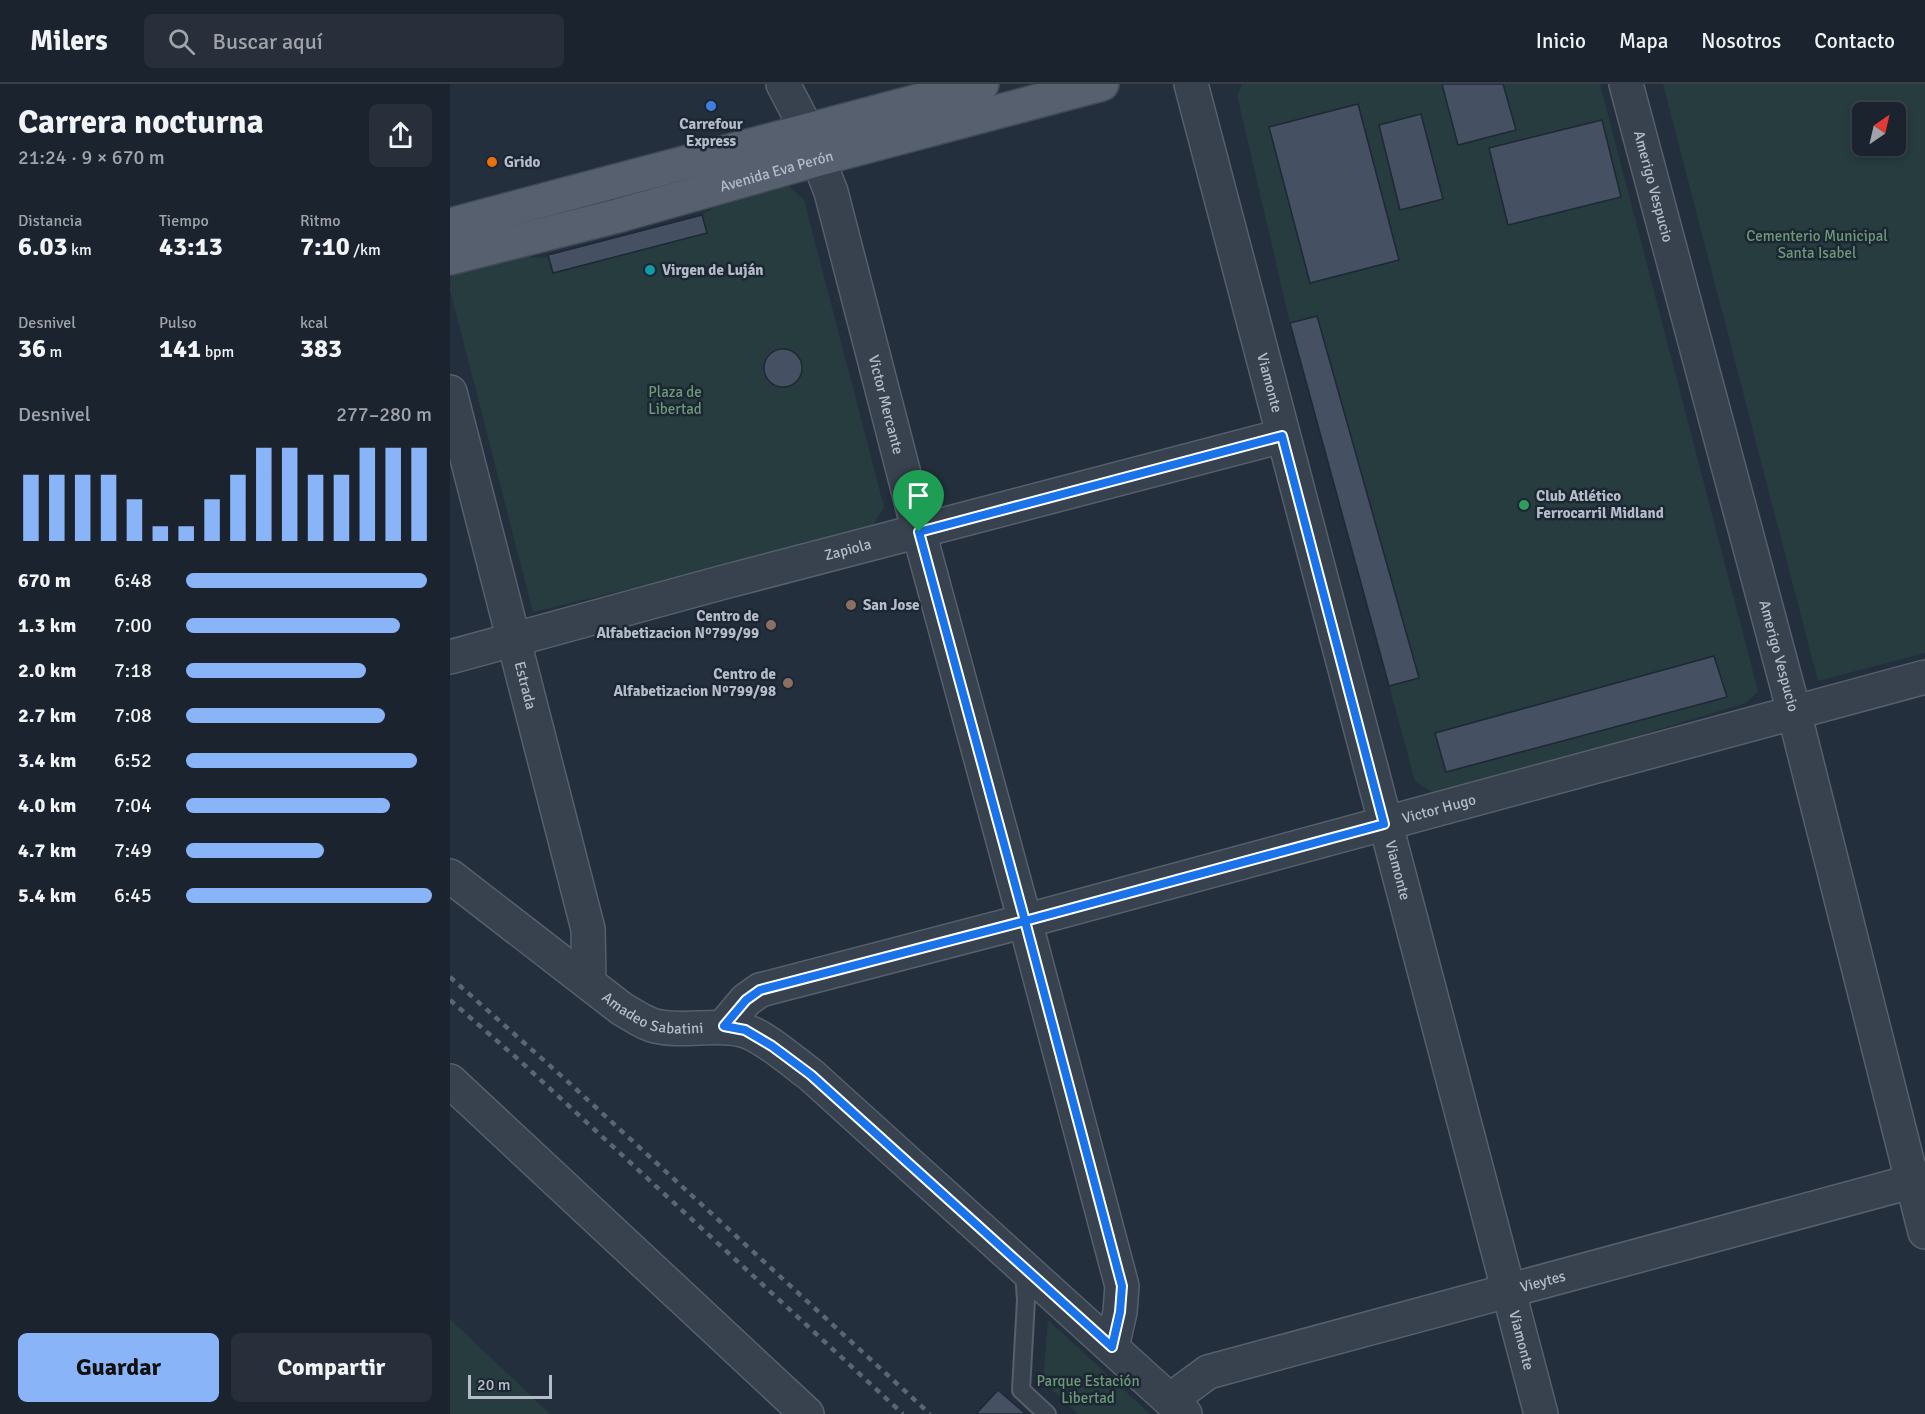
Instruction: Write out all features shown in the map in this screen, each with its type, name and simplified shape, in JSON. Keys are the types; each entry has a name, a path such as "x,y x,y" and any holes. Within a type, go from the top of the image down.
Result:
{"main road":[{"name":"Avenida Eva Perón","path":"450,258 617,216 982,84"},
{"name":"Avenida Eva Perón","path":"450,225 813,144 1102,84"}],"street":[{"name":"Victor Mercante","path":"783,84 813,144 831,192 919,532 1122,1286 1120,1312 1112,1347"},
{"name":"Viamonte","path":"1191,84 1541,1414"},
{"name":"Amerigo Vespucio","path":"1626,84 1918,1180 1925,1232"},
{"name":"Estrada","path":"450,392 588,929 589,982"},
{"name":"Zapiola","path":"450,657 724,582 1282,436"},
{"name":"Victor Hugo","path":"724,1026 746,1000 760,990 1025,921 1925,677"},
{"name":"Amadeo Sabatini","path":"450,876 622,1009 641,1020 655,1026 682,1029 724,1026 745,1030 772,1046 811,1075 1177,1407"},
{"path":"450,1081 807,1414"},
{"name":"Vieytes","path":"1177,1407 1208,1372 1918,1180"}],"lane":[{"path":"1024,1268 1026,1300 1022,1390 1047,1414"}],"green space":[{"name":"Club Atlético Ferrocarril Midland","path":"1242,84 1600,84 1758,691 1746,703 1438,796 1415,781 1290,323 1237,95"},
{"name":"Cementerio Municipal Santa Isabel","path":"1663,84 1925,84 1925,653 1818,681"},
{"name":"Plaza de Libertad","path":"789,186 804,200 884,507 869,532 533,612 450,290 451,271 512,255 543,258 702,215 727,200"},
{"path":"450,1319 550,1414 450,1414"},
{"name":"Parque Estación Libertad","path":"1048,1320 1150,1414 1078,1414 1043,1381"}],"building":[{"path":"1442,84 1503,84 1516,130 1458,145"},
{"path":"1358,104 1399,260 1310,283 1269,127"},
{"path":"1421,114 1443,199 1400,210 1379,125"},
{"path":"1602,120 1621,197 1508,225 1489,148"},
{"path":"702,215 707,233 553,273 548,255"},
{"path":"1317,316 1419,678 1389,686 1290,323"},
{"path":"783,349 796,355 802,368 796,381 783,387 770,381 764,368 770,355"},
{"path":"1714,656 1727,697 1446,772 1435,733"},
{"path":"998,1390 1026,1414 976,1414"}],"railway":[{"path":"450,977 566,1080 930,1414"},
{"path":"450,1000 519,1060 903,1414"}],"place":[{"name":"Carrefour Express","path":"711,106"},
{"name":"Grido","path":"492,162"},
{"name":"Virgen de Luján","path":"650,270"},
{"name":"Club Atlético Ferrocarril Midland","path":"1524,505"},
{"name":"San Jose","path":"851,605"},
{"name":"Centro de Alfabetizacion Nº799/99","path":"771,625"},
{"name":"Centro de Alfabetizacion Nº799/98","path":"788,683"}],"route":[{"path":"919,532 1025,921 760,990 746,1000 724,1026 745,1030 772,1046 811,1075 1112,1347 1120,1312 1122,1286 1025,921 1384,824 1282,436 919,532"}]}
